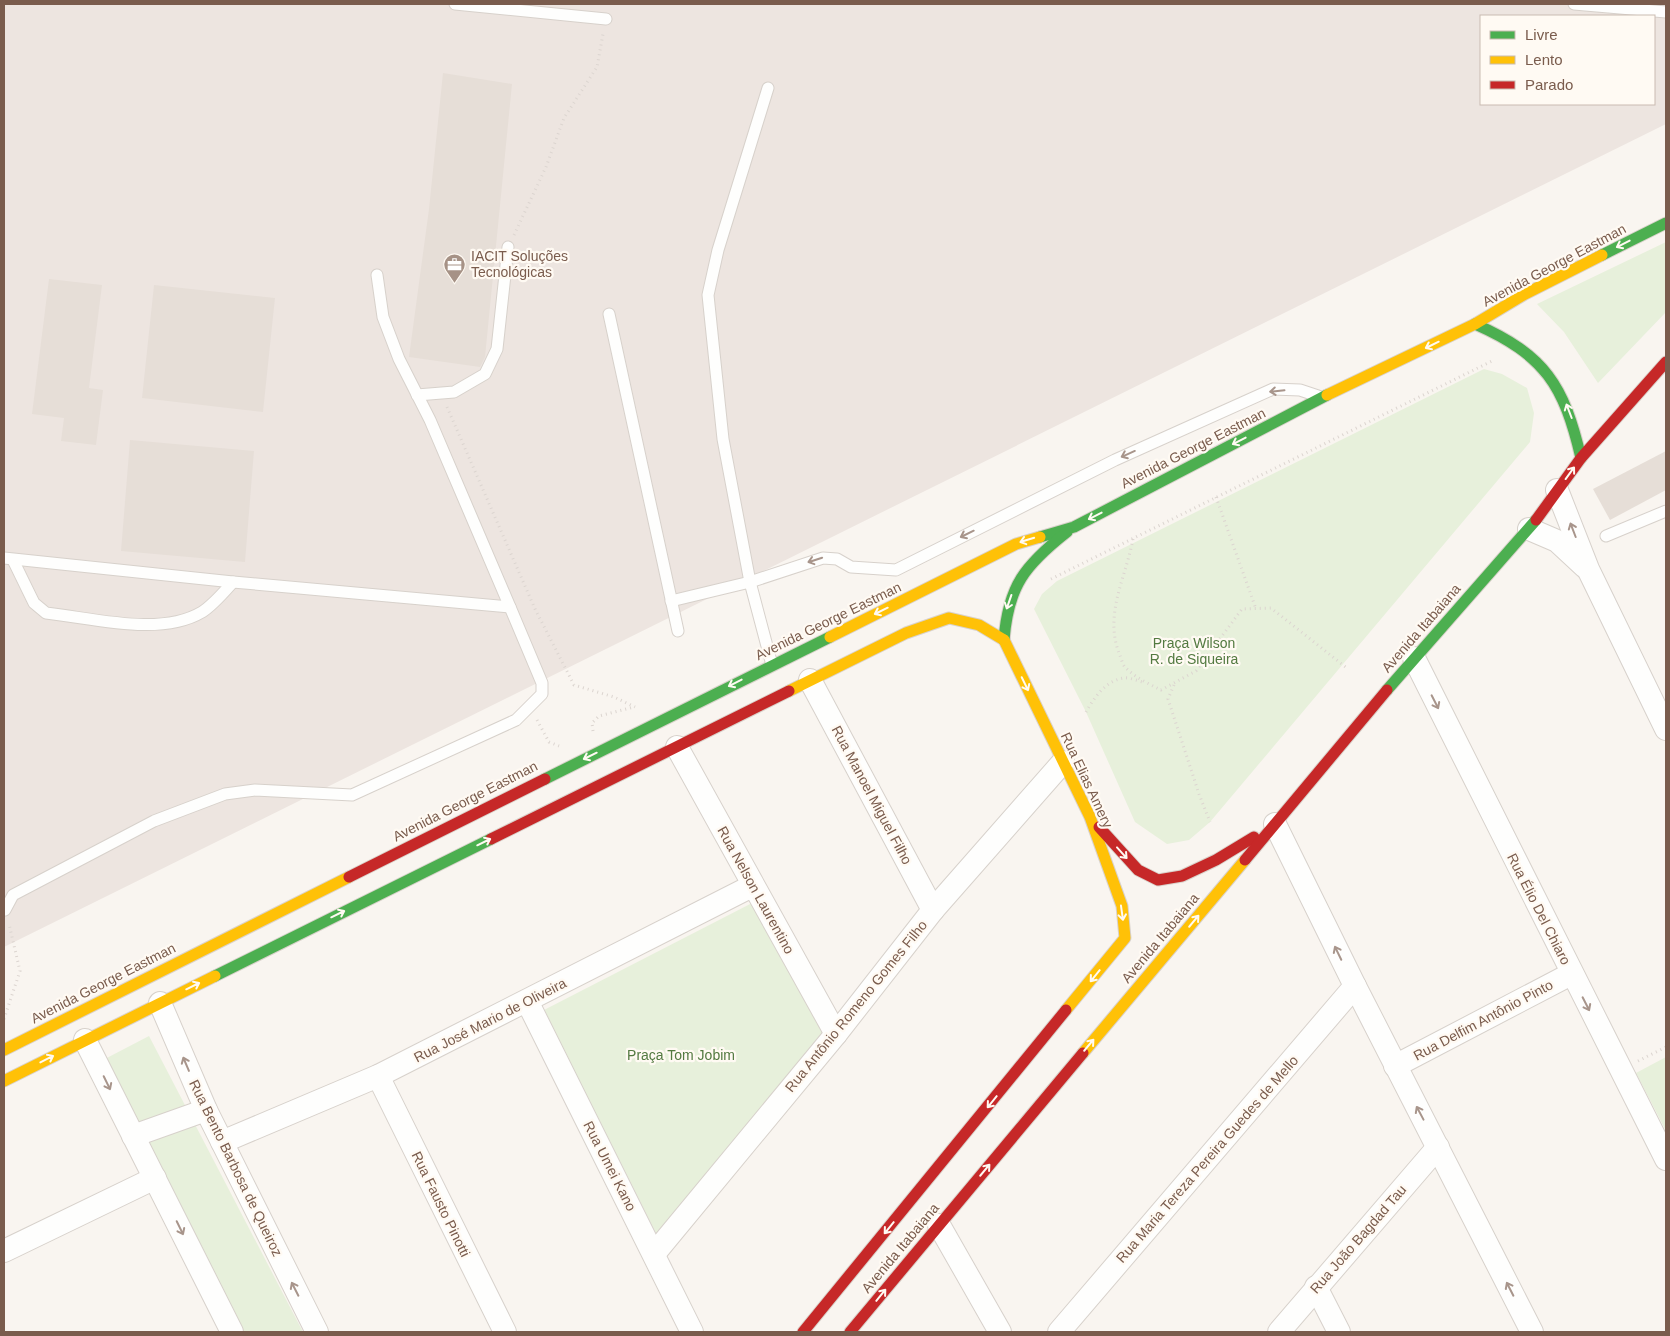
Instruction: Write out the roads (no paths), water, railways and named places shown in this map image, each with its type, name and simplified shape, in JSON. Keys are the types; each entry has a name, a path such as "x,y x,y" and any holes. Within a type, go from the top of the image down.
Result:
{"main road":[{"name":"Avenida George Eastman","path":"4,1050 1016,544 1074,527 1324,398 1475,324 1525,294 1666,223"},
{"path":"1475,324 1513,340 1545,370 1567,404 1574,423 1581,458"},
{"path":"1529,529 1581,458 1666,362"},
{"path":"4,1081 906,633 950,618 978,625 1004,640 1007,608 1014,588 1047,547 1074,527"},
{"name":"Avenida Itabaiana","path":"850,1332 1414,658 1529,529"},
{"name":"Rua Elias Amery","path":"1004,640 1090,817 1122,906 1126,938"},
{"path":"1090,817 1138,870 1158,880 1182,876 1216,860 1276,824"},
{"name":"Avenida Itabaiana","path":"803,1332 1126,938"}],"street":[{"path":"1557,490 1588,569 1666,730"},
{"path":"1529,529 1556,541 1588,569"},
{"name":"Rua Élio Del Chiaro","path":"1414,658 1571,974 1666,1159"},
{"name":"Rua Manoel Miguel Filho","path":"810,680 933,910"},
{"name":"Rua Nelson Laurentino","path":"677,746 752,886 836,1034"},
{"name":"Rua Antônio Romeno Gomes Filho","path":"654,1254 836,1034 933,910 1063,762"},
{"path":"1276,824 1355,986 1532,1332"},
{"name":"Rua José Mario de Oliveira","path":"222,1142 378,1076 752,886"},
{"name":"Rua Delfim Antônio Pinto","path":"1396,1066 1571,974"},
{"name":"Rua Maria Tereza Pereira Guedes de Mello","path":"1059,1332 1355,986"},
{"name":"Rua Umei Kano","path":"527,1001 692,1332"},
{"name":"Rua Bento Barbosa de Queiroz","path":"160,1003 206,1110 317,1332"},
{"path":"85,1040 155,1178 226,1330"},
{"name":"Rua Fausto Pinotti","path":"378,1076 504,1332"},
{"path":"133,1136 206,1110"},
{"name":"Rua João Bagdad Tau","path":"1279,1332 1438,1147"},
{"path":"4,1251 155,1178"},
{"path":"939,1225 1000,1332"},
{"path":"1316,1287 1339,1332"}],"lane":[{"path":"455,4 534,8 606,19"},
{"path":"1574,4 1666,12"},
{"path":"768,88 718,250 708,295 723,439 750,582 772,665"},
{"path":"417,395 454,392 485,374 497,350 508,247"},
{"path":"6,910 13,895 154,821 225,794 255,790 352,795 516,720 542,694 542,683 430,420 398,358 383,317 377,275"},
{"path":"608,314 678,631"},
{"path":"671,601 750,582 823,558 837,559 851,567 896,570 1115,460 1273,389 1300,390 1324,398"},
{"path":"1606,536 1666,511"},
{"path":"8,559 510,607"},
{"path":"8,559 34,603 46,613 147,625 178,623 203,611 233,582"}],"place":[{"name":"IACIT Soluções Tecnológicas","path":"455,283"}],"park label":[{"name":"Praça Wilson R. de Siqueira","path":"1194,652"},
{"name":"Praça Tom Jobim","path":"681,1055"}]}
